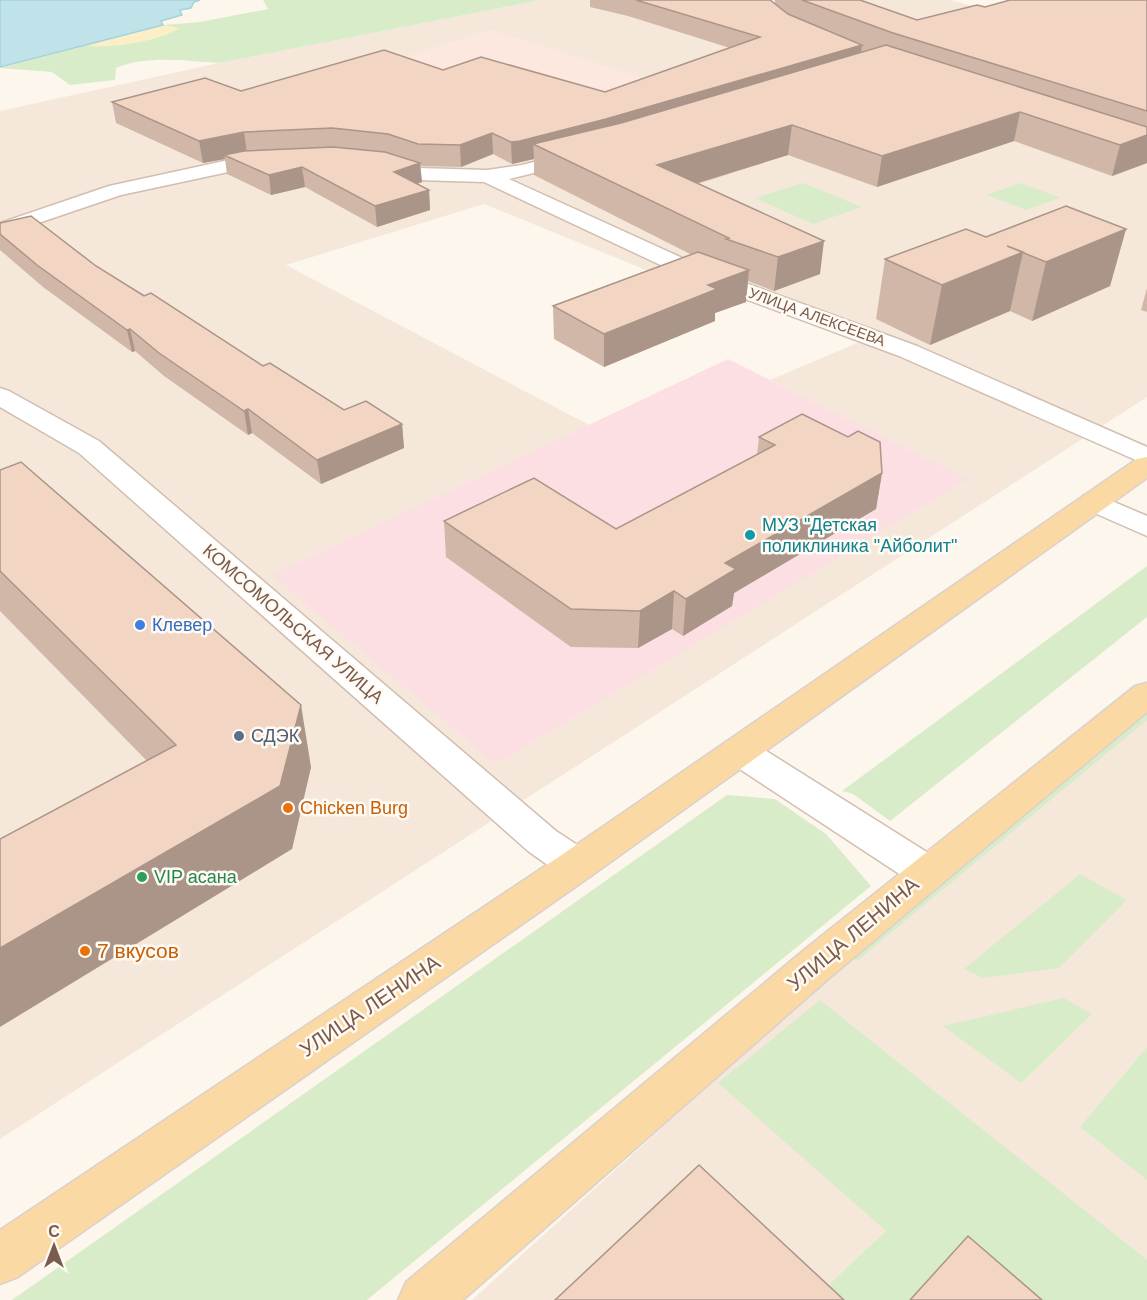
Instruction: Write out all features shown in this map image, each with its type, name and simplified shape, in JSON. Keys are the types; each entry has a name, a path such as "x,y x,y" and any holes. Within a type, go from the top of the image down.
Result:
{"main road":[{"name":"УЛИЦА ЛЕНИНА","path":"0,1259 577,865 1147,465"},
{"name":"УЛИЦА ЛЕНИНА","path":"424,1300 810,970 1147,694"}],"street":[{"name":"УЛИЦА АЛЕКСЕЕВА","path":"357,160 390,164 417,174 487,176 522,171 594,153"},
{"path":"0,230 116,190 247,162 291,160"},
{"name":"УЛИЦА АЛЕКСЕЕВА","path":"487,176 694,272 908,351 1147,457"},
{"name":"КОМСОМОЛЬСКАЯ УЛИЦА","path":"0,396 89,447 542,841 577,865"},
{"path":"1093,502 1147,527"},
{"name":"УЛИЦА ЛЕНИНА","path":"739,751 927,872"}],"shaded area":[{"path":"541,0 951,0 1147,57 1147,397 0,1139 0,111 219,63","holes":["484,204 673,281 687,279 864,340 770,380 967,479 509,757 493,763 273,575 589,425 286,265"]},
{"path":"491,30 677,89 209,166 196,160 305,88"},
{"path":"728,359 968,479 509,757 493,763 272,575"},
{"path":"1147,688 1147,1300 472,1300"}],"green space":[{"path":"263,0 541,0 219,63 141,61 116,68 115,80 70,85 52,72 0,68 163,25 200,22 268,9"},
{"path":"803,183 862,207 813,224 755,198"},
{"path":"1020,183 1059,198 1026,210 987,195"},
{"path":"1147,566 1147,617 890,821 853,794 842,791"},
{"path":"1147,694 1147,720 857,961 838,945"},
{"path":"727,795 775,799 826,834 871,886 367,1300 12,1300"},
{"path":"1080,874 1127,900 1059,968 983,978 964,969"},
{"path":"1064,998 1092,1014 1021,1083 943,1026"},
{"path":"820,1000 1147,1260 1147,1300 813,1300 886,1231 718,1083"},
{"path":"1147,1047 1147,1180 1080,1127"}],"sand":[{"path":"163,25 180,28 159,37 134,43 86,46"}],"water":[{"path":"0,0 200,0 194,2 191,8 180,10 182,15 161,21 163,25 0,67"}],"building":[{"path":"636,0 770,0 788,14 862,45 606,119 511,142 492,133 460,145 418,144 388,134 332,128 244,132 199,141 112,102 205,78 241,91 384,50 443,70 481,57 605,92 760,37"},
{"path":"802,0 860,0 917,20 977,5 985,7 1010,0 1147,0 1147,111 893,33"},
{"path":"886,45 1147,127 1147,135 1120,145 1020,112 882,156 792,125 657,165 824,241 778,257 726,239 729,238 533,144 621,123"},
{"path":"333,147 385,152 420,163 394,172 429,190 375,206 302,167 269,175 224,155 244,151"},
{"path":"1066,206 1126,229 1046,262 1022,252 942,285 885,259 966,229 986,237"},
{"path":"31,216 96,266 144,296 151,293 263,366 270,363 344,410 366,401 402,424 317,460 248,409 244,411 159,353 130,329 127,330 37,265 0,234 0,223"},
{"path":"698,252 749,270 708,285 717,289 604,334 553,306"},
{"path":"802,414 848,437 858,431 880,442 882,473 725,563 736,569 686,599 674,591 640,611 571,609 444,521 534,478 616,529 775,445 759,437"},
{"path":"21,462 301,705 280,786 0,948 0,839 176,745 0,571 0,470"},
{"path":"699,1165 844,1300 555,1300"},
{"path":"968,1236 1042,1300 910,1300"}],"place":[{"name":"МУЗ \"Детская поликлиника \"Айболит\"","path":"750,535"},
{"name":"Клевер","path":"140,625"},
{"name":"СДЭК","path":"239,736"},
{"name":"Chicken Burg","path":"288,808"},
{"name":"VIP асана","path":"142,877"},
{"name":"7 вкусов","path":"85,951"}]}
